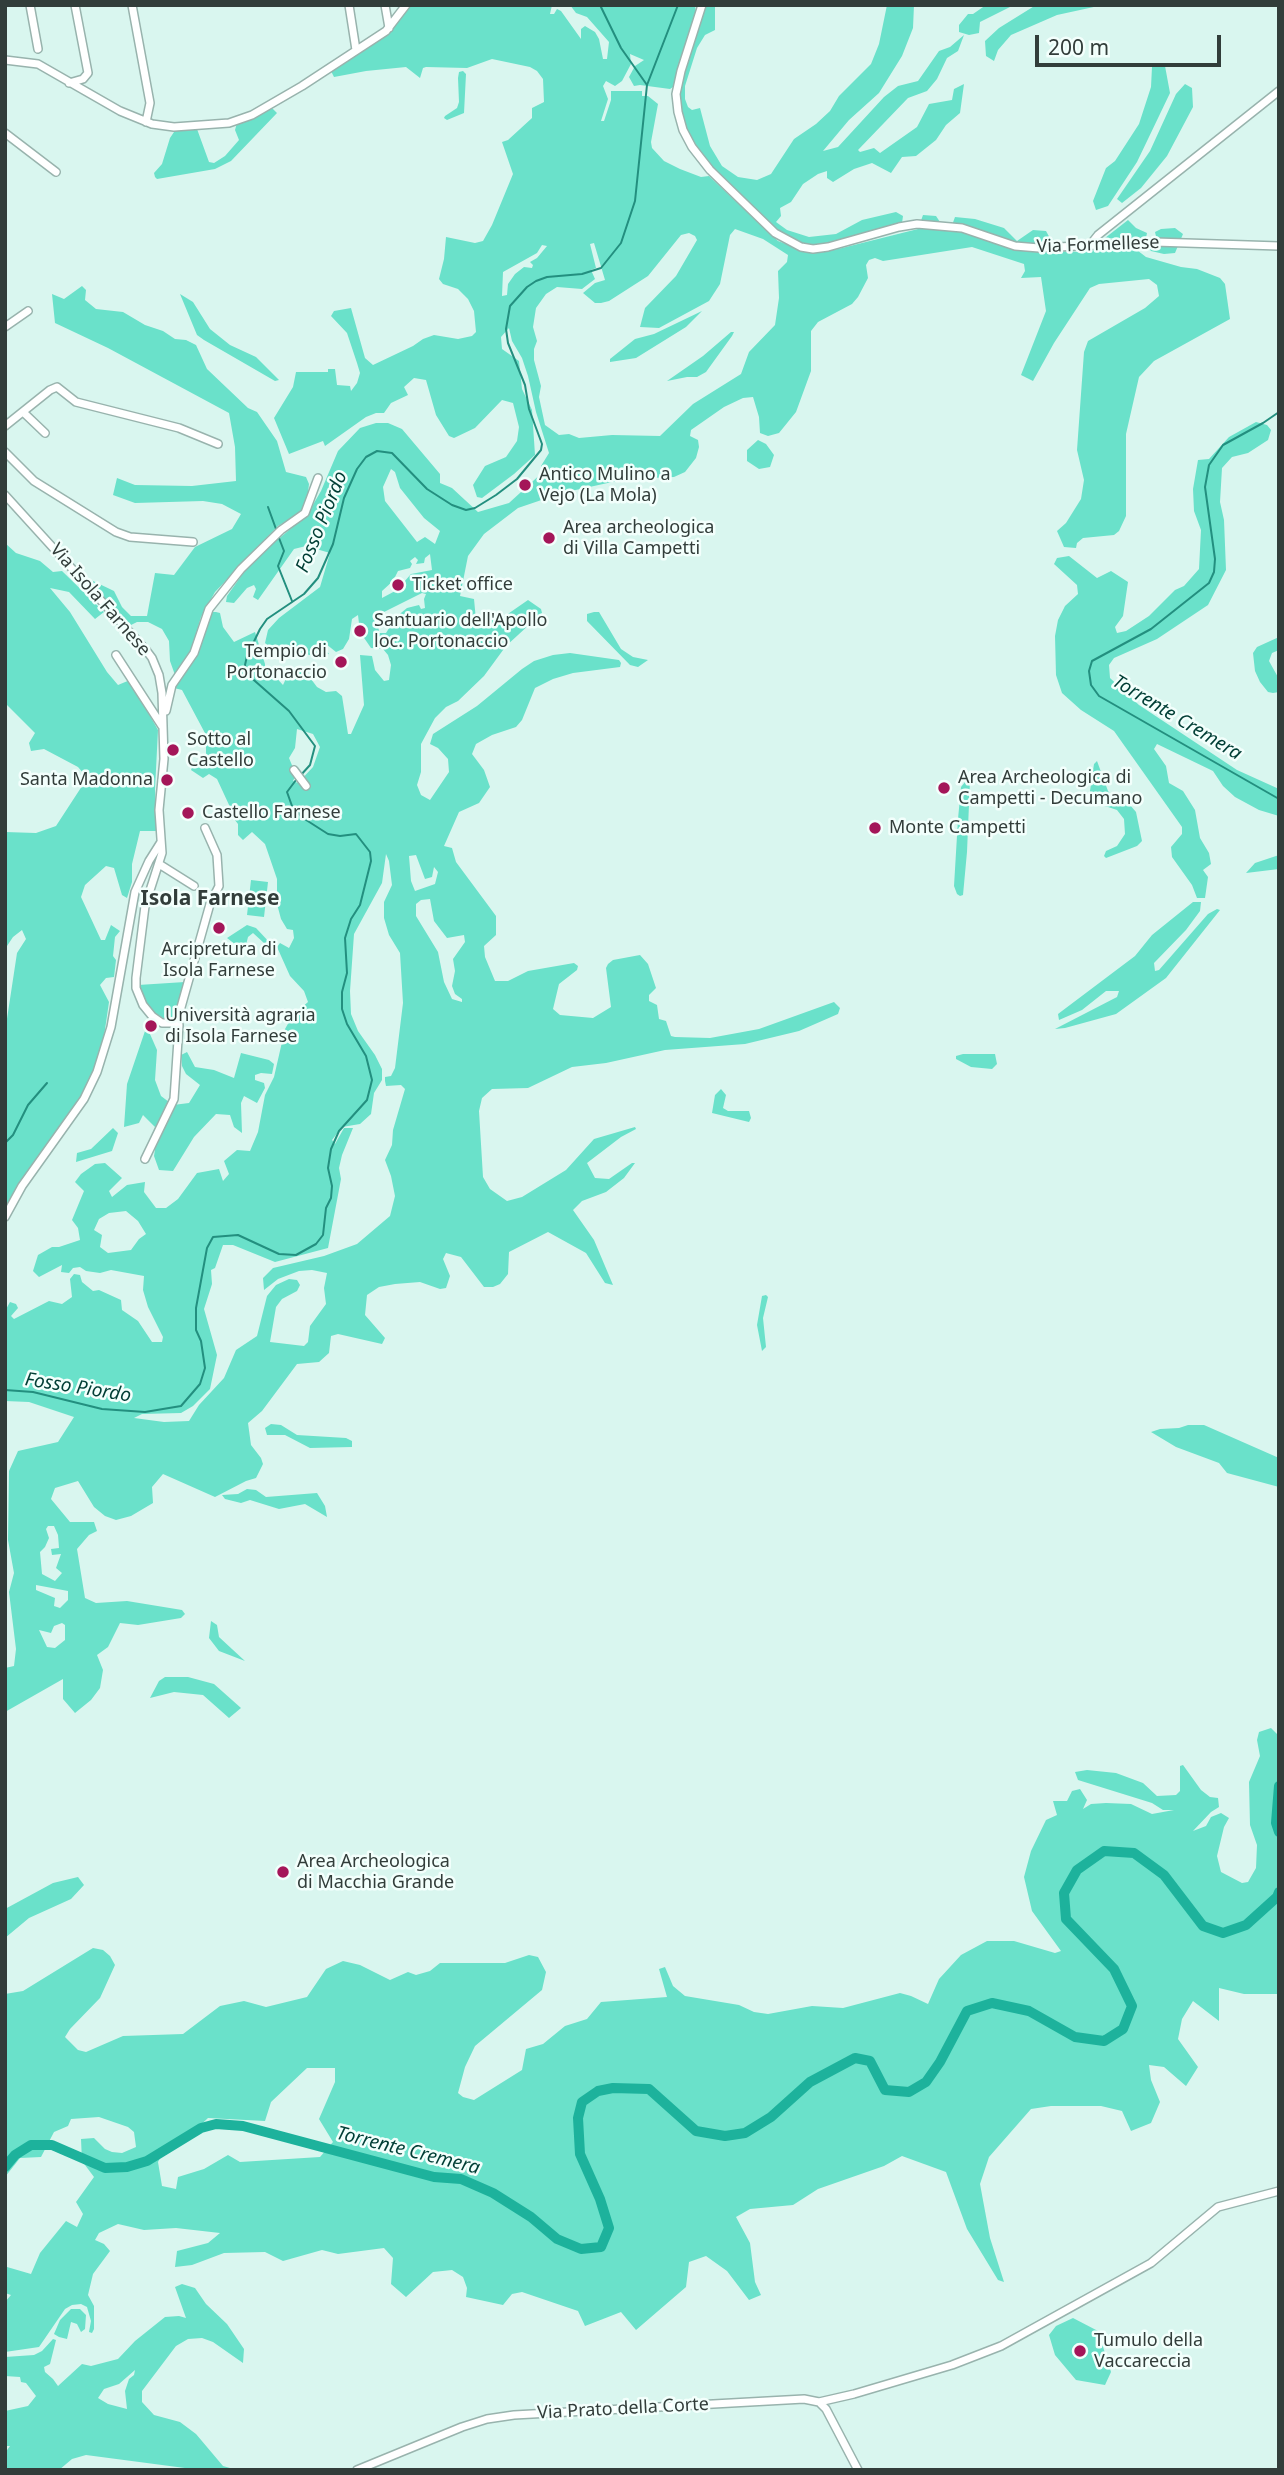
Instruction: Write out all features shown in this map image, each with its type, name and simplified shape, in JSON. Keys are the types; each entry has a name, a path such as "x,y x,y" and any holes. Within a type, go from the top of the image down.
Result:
{"street":[{"path":"30,5 38,49"},
{"path":"68,83 82,79 88,73 75,5"},
{"path":"132,5 150,103 146,122"},
{"path":"349,5 356,51"},
{"path":"385,5 389,28"},
{"path":"5,60 38,64 68,83 146,122 174,127 229,122 252,115 277,102 356,51 389,28 406,5"},
{"name":"Via Formellese","path":"702,5 678,83 676,102 680,122 704,164 775,233 801,247 813,249 917,224 962,228 1015,246 1039,248 1155,242 1279,246"},
{"path":"1090,245 1097,235 1279,91"},
{"path":"5,133 56,172"},
{"path":"5,327 28,311"},
{"path":"5,426 50,390 58,387 76,402 179,428 218,444"},
{"path":"23,412 45,433"},
{"path":"5,452 34,481 116,532 130,537 193,542"},
{"path":"116,655 162,723 172,685 194,653 209,609 240,569 281,530 305,513 318,478"},
{"name":"Via Isola Farnese","path":"5,495 152,658 161,682 164,760 159,810 161,842 159,864 145,906 136,988 146,1011 162,1023 174,1023 178,1018 210,904 219,886 216,855 205,828"},
{"path":"295,771 304,783"},
{"path":"5,1217 22,1186 84,1099 97,1072 111,1027 135,892 161,842"},
{"path":"159,864 194,886"},
{"path":"145,1159 174,1099 179,1025"},
{"name":"Via Prato della Corte","path":"358,2469 463,2427 514,2415 800,2399 819,2402 952,2365 1001,2346 1151,2263 1219,2207 1279,2191"},
{"path":"819,2402 826,2409 858,2470"}],"green space":[{"path":"407,5 552,5 550,14 554,14 557,9 561,11 581,39 581,29 585,26 595,32 603,59 607,59 609,42 587,17 576,13 570,5 695,5 696,15 673,87 634,86 629,77 635,66 644,60 630,54 631,64 622,81 615,86 606,81 603,86 608,99 601,121 604,121 611,100 611,91 642,91 642,96 648,96 658,104 652,148 664,161 680,169 701,177 709,176 778,241 807,252 838,249 918,229 923,215 936,216 944,228 951,228 955,217 975,219 1004,228 1017,241 1033,230 1046,231 1052,242 1052,251 1084,252 1101,248 1133,247 1146,257 1197,269 1220,278 1225,284 1230,319 1154,361 1139,377 1126,434 1126,516 1114,535 1083,538 1076,548 1064,547 1057,531 1066,523 1081,499 1084,480 1077,450 1084,352 1088,341 1145,308 1159,296 1157,285 1149,279 1099,284 1090,288 1033,381 1021,375 1046,311 1041,277 1021,278 1025,271 1024,264 972,247 883,261 875,258 869,260 866,265 868,278 858,297 852,304 818,322 811,331 811,371 796,412 779,433 768,436 760,433 753,397 743,398 724,407 691,430 690,436 698,440 699,447 696,458 685,472 674,477 626,479 562,493 518,508 484,534 468,556 460,596 474,599 476,620 502,618 528,600 541,609 542,613 506,646 484,676 435,718 421,744 421,772 417,785 421,795 430,800 449,772 448,759 430,744 433,734 477,706 534,661 570,653 619,660 621,663 620,667 573,673 535,688 522,720 516,727 476,744 472,754 484,770 490,787 479,803 459,812 444,846 452,848 456,862 496,916 496,935 484,946 485,957 495,981 508,981 528,971 574,963 578,966 577,970 559,984 553,1009 560,1015 593,1018 611,1007 606,968 608,964 613,960 640,955 648,964 656,988 649,995 649,1001 657,1005 659,1019 666,1021 671,1036 710,1038 759,1029 834,1002 840,1008 838,1014 799,1031 745,1044 665,1050 606,1063 572,1067 528,1088 492,1089 482,1098 479,1111 483,1177 490,1189 507,1201 522,1197 566,1170 594,1139 635,1127 636,1129 587,1163 595,1178 609,1179 635,1163 624,1178 606,1192 582,1201 573,1210 594,1240 613,1285 605,1283 586,1253 548,1232 509,1252 508,1274 500,1284 493,1287 484,1287 461,1257 446,1253 443,1259 450,1276 446,1288 440,1289 420,1282 395,1284 379,1287 367,1295 365,1315 385,1338 382,1344 338,1334 331,1336 329,1353 319,1362 297,1364 262,1411 248,1423 251,1445 263,1464 256,1478 215,1497 163,1474 152,1487 153,1503 131,1516 116,1520 105,1516 94,1507 78,1481 55,1488 51,1499 70,1522 94,1522 97,1531 89,1535 77,1549 85,1598 96,1603 127,1601 182,1610 185,1614 181,1618 138,1625 120,1623 108,1647 97,1655 103,1670 100,1688 91,1700 75,1713 63,1699 63,1679 5,1712 5,1668 14,1666 16,1649 9,1592 14,1573 8,1540 9,1471 18,1451 58,1442 74,1417 29,1402 5,1401 5,1311 10,1302 16,1304 18,1308 11,1316 14,1319 49,1301 62,1304 72,1297 70,1279 74,1274 80,1275 82,1282 93,1291 99,1290 121,1300 122,1310 138,1321 152,1342 162,1342 163,1337 143,1290 144,1276 111,1270 100,1273 86,1271 80,1267 73,1268 69,1273 61,1272 62,1265 39,1277 33,1271 38,1255 52,1247 80,1240 78,1228 72,1220 84,1191 75,1182 95,1164 105,1163 122,1178 109,1191 112,1197 127,1185 145,1182 144,1192 156,1208 166,1208 178,1199 197,1173 219,1169 223,1181 229,1174 224,1161 237,1150 250,1151 258,1132 265,1095 274,1077 285,1029 293,1015 308,1002 304,991 290,976 277,947 280,943 289,948 294,938 293,930 287,929 281,919 277,904 277,879 265,844 252,832 243,840 238,835 238,824 231,815 217,779 209,774 203,778 191,770 194,763 206,756 206,735 182,690 174,688 194,658 210,616 213,612 220,613 223,627 234,642 255,632 265,664 265,674 271,672 283,685 291,668 305,671 317,687 326,692 336,691 342,696 348,734 351,734 364,705 360,655 372,656 375,670 384,681 389,680 391,665 383,649 371,648 360,632 358,615 352,619 349,639 343,649 336,652 326,644 325,649 329,654 313,656 289,649 275,652 265,643 268,630 279,618 320,587 330,553 306,546 294,549 258,600 253,597 256,589 254,585 247,588 234,603 226,602 227,596 251,562 307,515 321,491 338,451 360,428 376,423 388,423 402,429 440,474 440,483 452,488 478,512 509,503 544,471 541,466 549,453 528,376 509,328 501,337 502,349 519,361 522,389 532,410 535,455 482,498 477,497 473,485 485,466 506,457 517,441 519,427 513,403 502,400 475,428 454,438 449,436 436,415 426,380 414,378 404,387 408,395 391,403 384,413 366,417 325,446 323,441 289,454 274,418 293,387 296,372 328,372 328,369 335,369 337,385 350,386 351,391 357,383 360,373 357,363 347,333 331,316 334,311 351,308 365,358 373,365 434,335 458,339 472,336 476,332 474,311 468,299 458,289 443,284 439,279 446,237 475,243 483,241 513,174 502,142 508,140 532,118 532,108 544,102 543,79 530,67 492,59 467,68 426,67 423,68 420,78 406,67 334,77 330,69 396,25","holes":["735,229 763,239 788,255 787,262 778,271 779,298 775,325 749,352 741,374 693,404 660,436 612,435 579,438 569,434 559,435 545,425 539,397 541,386 534,360 537,341 533,327 536,308 546,294 557,287 582,289 595,279 591,270 596,268 590,244 594,243 605,280 595,283 583,293 595,303 601,303 609,301 648,276 681,235 689,233 695,236 697,240 676,276 645,308 640,327 659,328 709,301 720,284 730,235","542,245 547,246 530,262 532,268 524,267 515,274 508,284 507,295 502,296 503,272 537,253","391,469 395,472 400,488 424,518 440,531 435,544 425,537 417,542 385,501 383,487","430,554 432,570 411,574 397,590 382,598 382,591 393,581 398,571 410,568 410,561 415,557 418,560 416,564 424,563","422,593 426,594 425,608 421,609 419,605 407,608 396,617 386,633 379,633 378,621 382,613","297,729 313,734 320,747 313,767 298,783 293,781 296,775 289,758 295,748","386,854 392,885 384,902 384,918 389,935 400,953 403,1003 395,1068 391,1076 385,1077 385,1081 386,1086 401,1085 405,1089 393,1130 392,1145 385,1160 395,1196 390,1216 357,1244 324,1256 273,1268 263,1278 264,1290 278,1279 299,1271 327,1273 324,1288 326,1304 310,1326 308,1342 304,1346 270,1342 276,1307 282,1299 297,1291 300,1285 297,1280 289,1279 276,1285 267,1296 257,1336 236,1350 224,1378 199,1405 189,1421 164,1422 134,1418 142,1414 181,1413 193,1406 210,1389 217,1355 204,1309 212,1284 211,1270 215,1268 223,1245 233,1245 275,1262 328,1248 341,1179 339,1168 353,1128 344,1128 335,1144 332,1140 342,1127 360,1124 371,1114 374,1093 382,1080 382,1069 358,1031 351,1014 354,934 382,883","416,855 425,879 432,877 434,867 438,872 435,884 415,891 411,881 409,856","430,899 434,921 447,938 464,935 465,942 453,959 455,971 452,986 462,1002 452,999 444,982 438,952 416,916 416,904","126,1211 138,1221 146,1234 131,1250 108,1253 100,1247 102,1235 94,1230 99,1219 109,1213","48,1526 54,1526 59,1548 51,1549 52,1555 61,1554 56,1568 62,1573 55,1581 42,1574 40,1552 49,1538 46,1529","36,1585 68,1591 68,1600 60,1608 54,1606 55,1598 36,1590","62,1623 65,1625 65,1640 55,1648 47,1647 39,1630 51,1633 54,1626"]},
{"path":"705,5 715,5 715,30 705,35 697,48 685,86 685,99 692,110 700,108 710,146 722,166 738,177 757,180 771,174 794,139 830,111 839,96 871,64 879,44 887,5 914,5 913,28 902,56 879,93 849,120 823,151 838,147 884,97 898,86 918,81 939,51 950,47 964,35 958,51 947,58 937,79 927,91 908,98 858,150 860,152 874,148 880,153 917,127 929,104 952,100 954,89 964,84 960,113 946,125 936,140 916,156 902,157 891,173 872,163 854,169 833,182 827,178 827,171 818,174 803,184 791,202 780,208 781,216 776,222 787,230 809,237 836,234 862,220 896,212 903,216 902,223 814,246 801,245 773,226 705,160 687,130 679,103 684,73"},
{"path":"986,5 1014,5 980,22 979,33 969,35 959,32 959,25 968,14 973,14"},
{"path":"1036,5 1103,5 1057,15 1011,35 998,50 994,61 986,56 985,41 999,28"},
{"path":"1165,66 1170,93 1137,162 1108,206 1096,210 1093,201 1106,168 1115,161 1139,124 1151,87 1152,67"},
{"path":"459,72 466,74 464,113 447,120 445,116 457,108 459,102 458,78"},
{"path":"1185,84 1192,88 1193,107 1167,156 1141,188 1122,203 1117,199 1150,151 1176,94"},
{"path":"269,108 277,113 231,161 215,169 157,179 155,177 154,173 162,164 170,138 176,129 197,129 209,162 214,163 225,156 239,140 235,130 237,123"},
{"path":"1128,220 1147,233 1146,238 1105,238"},
{"path":"1175,228 1183,234 1175,253 1151,251 1148,247 1158,245 1155,232"},
{"path":"82,286 86,290 85,300 96,309 123,312 175,339 196,345 207,369 248,408 257,412 277,441 286,472 306,477 309,484 303,511 278,526 215,592 201,617 191,651 175,675 170,661 169,641 162,629 148,622 131,625 118,616 91,580 114,591 122,607 131,616 147,616 155,573 174,575 195,547 232,529 241,514 222,504 203,501 135,503 113,495 117,478 135,485 192,486 236,481 235,447 229,413 108,348 55,323 52,294 64,299"},
{"path":"180,294 193,302 210,329 230,345 256,357 279,380 275,381 197,335"},
{"path":"702,311 686,327 636,358 610,362 610,359 635,339 654,334"},
{"path":"734,332 706,372 697,377 667,381 703,356"},
{"path":"1256,422 1267,425 1271,430 1268,440 1248,453 1232,457 1222,468 1220,502 1224,520 1226,570 1208,605 1157,639 1114,658 1109,665 1110,678 1139,705 1237,770 1279,789 1279,816 1259,810 1235,797 1213,771 1157,744 1154,749 1166,766 1169,783 1183,791 1195,810 1200,838 1209,853 1211,864 1203,870 1208,877 1205,898 1197,898 1192,885 1172,857 1171,847 1182,834 1182,827 1114,731 1081,710 1062,693 1056,675 1055,636 1058,620 1065,606 1078,594 1077,585 1054,564 1057,558 1069,556 1097,578 1111,571 1128,582 1123,616 1115,627 1117,633 1126,631 1149,616 1175,590 1184,586 1199,569 1201,530 1194,511 1193,489 1198,460 1209,459 1229,437"},
{"path":"758,440 766,444 774,455 770,467 759,469 747,461 747,450"},
{"path":"5,543 16,553 40,561 53,572 62,571 104,612 95,619 69,592 50,588 70,612 118,685 130,680 158,730 155,789 157,831 140,831 127,898 122,895 114,868 106,866 85,885 81,897 101,940 105,940 111,925 120,931 115,937 114,977 106,978 100,985 109,1002 102,1050 86,1092 5,1209 5,1032 17,953 26,939 22,930 5,949 5,832 36,833 56,826 84,783 84,774 78,767 44,749 31,751 29,743 35,733 5,703"},
{"path":"599,612 621,649 633,657 648,660 638,667 630,665 587,621 587,614"},
{"path":"1279,637 1279,650 1272,653 1269,661 1279,679 1279,692 1273,693 1268,692 1260,682 1255,671 1253,653 1257,647"},
{"path":"1097,761 1108,791 1114,799 1130,805 1136,812 1142,841 1137,846 1106,858 1106,851 1117,846 1125,834 1124,819 1117,810 1093,802 1090,791 1094,764"},
{"path":"970,780 967,852 963,895 960,896 954,886 958,819 961,787"},
{"path":"1279,855 1279,869 1246,873 1255,863"},
{"path":"251,880 268,882 264,917 247,915"},
{"path":"1193,902 1201,902 1200,911 1186,930 1154,963 1155,971 1159,970 1208,914 1220,910 1166,978 1116,1014 1055,1029 1117,997 1119,991 1106,991 1082,1010 1059,1020 1058,1014 1135,956 1152,935"},
{"path":"247,925 256,928 271,944 264,943 253,933 248,937 246,945 240,948 227,938"},
{"path":"185,982 175,1018 163,1018 152,1011 138,985"},
{"path":"145,1031 150,1034 157,1050 155,1080 161,1096 173,1105 189,1103 200,1085 186,1074 182,1066 181,1055 187,1052 195,1067 214,1070 234,1078 241,1053 269,1060 274,1064 272,1074 255,1075 255,1080 264,1083 265,1088 257,1103 244,1096 241,1103 242,1133 234,1127 230,1115 216,1114 194,1137 173,1171 159,1170 154,1156 158,1130 143,1115 139,1123 124,1127 127,1084"},
{"path":"995,1054 997,1064 992,1069 971,1067 956,1059 956,1056"},
{"path":"721,1089 726,1095 723,1108 728,1111 749,1111 749,1122 712,1113 715,1095"},
{"path":"113,1128 118,1133 112,1151 76,1162 77,1153 91,1149"},
{"path":"762,1296 768,1297 763,1318 766,1347 762,1351 757,1325"},
{"path":"271,1424 281,1425 297,1435 346,1438 352,1441 352,1447 310,1448 285,1435 267,1435 265,1428"},
{"path":"1204,1425 1279,1458 1279,1487 1227,1473 1219,1463 1176,1447 1151,1432"},
{"path":"247,1489 256,1490 266,1497 317,1493 325,1506 327,1517 305,1504 279,1509 250,1500 241,1503 225,1499 222,1495 238,1494"},
{"path":"211,1621 217,1625 219,1637 245,1661 219,1651 209,1638"},
{"path":"165,1677 188,1677 214,1684 241,1708 229,1718 203,1695 174,1692 150,1698 159,1681"},
{"path":"1271,1728 1279,1736 1279,1994 1244,1994 1219,1988 1219,2021 1193,2001 1182,2019 1178,2039 1198,2067 1186,2086 1164,2067 1149,2065 1151,2080 1160,2102 1151,2123 1131,2131 1122,2111 1101,2106 1051,2106 1031,2109 989,2157 980,2184 990,2238 1004,2282 998,2280 967,2229 946,2172 902,2156 884,2166 818,2189 793,2205 750,2209 736,2217 750,2243 755,2282 761,2295 749,2300 727,2271 706,2256 689,2262 686,2287 636,2330 621,2312 585,2326 578,2311 522,2292 512,2294 503,2305 466,2297 467,2288 463,2277 452,2270 433,2272 406,2297 391,2284 393,2258 384,2248 338,2254 322,2250 283,2261 265,2252 224,2253 192,2265 175,2267 177,2251 208,2243 220,2233 176,2228 144,2230 118,2224 99,2233 95,2240 110,2251 93,2274 88,2295 94,2306 92,2333 89,2332 91,2321 87,2307 81,2304 72,2305 65,2309 39,2347 5,2352 5,2302 11,2295 5,2293 7,2267 31,2274 40,2253 66,2221 77,2227 83,2214 76,2202 94,2177 82,2161 81,2139 94,2138 112,2152 122,2153 136,2147 134,2132 128,2127 99,2117 71,2119 68,2126 54,2132 41,2157 20,2158 5,2177 5,1994 23,1991 93,1948 103,1950 115,1965 100,1998 65,2037 78,2050 86,2052 123,2036 183,2034 220,2006 244,2001 266,2007 307,1997 326,1969 343,1961 360,1965 390,1980 408,1972 416,1975 430,1971 440,1963 505,1963 529,1955 538,1957 546,1972 542,1990 475,2046 465,2067 458,2093 474,2100 522,2070 526,2049 543,2044 565,2026 587,2019 601,2002 667,1997 659,1969 665,1967 673,1986 685,1996 739,2005 754,2012 768,2014 812,2006 843,2008 900,1993 928,2004 939,1979 961,1955 987,1941 1014,1941 1055,1953 1061,1951 1032,1911 1024,1877 1031,1851 1046,1820 1057,1815 1053,1801 1067,1801 1072,1791 1080,1789 1087,1800 1083,1809 1091,1804 1106,1803 1131,1804 1152,1814 1174,1810 1163,1810 1152,1803 1078,1780 1075,1772 1087,1770 1116,1773 1143,1783 1157,1796 1176,1795 1180,1791 1180,1766 1183,1765 1201,1790 1210,1797 1218,1798 1219,1807 1193,1831 1206,1826 1211,1817 1221,1813 1229,1818 1217,1856 1221,1872 1242,1883 1248,1882 1256,1868 1257,1845 1250,1825 1249,1782 1260,1756 1257,1740 1259,1732","holes":["307,2068 335,2068 335,2082 319,2119 333,2142 320,2157 240,2162 228,2155 204,2169 178,2177 176,2189 162,2186 158,2162 167,2145 190,2135 208,2118 265,2121 271,2102"]},
{"path":"78,1877 84,1885 71,1899 29,1918 5,1938 5,1909 53,1883"},
{"path":"182,2284 195,2288 206,2304 227,2324 244,2349 243,2363 213,2342 202,2338 188,2339 176,2346 142,2391 142,2402 154,2415 180,2422 196,2434 223,2466 237,2470 200,2470 86,2455 72,2459 59,2470 5,2470 5,2453 10,2446 5,2446 5,2411 28,2406 36,2396 26,2383 21,2382 20,2377 5,2376 5,2357 34,2355 53,2339 56,2340 50,2364 44,2367 45,2372 58,2386 82,2364 91,2366 118,2359 165,2317 186,2318 175,2287","holes":["135,2370 129,2379 125,2391 127,2409 98,2398 104,2389 119,2384"]},
{"path":"71,2309 80,2309 86,2315 85,2329 81,2332 77,2324 71,2322 67,2339 59,2337 54,2334 60,2320"},
{"path":"1073,2318 1098,2331 1111,2372 1105,2385 1076,2380 1055,2355 1049,2335 1056,2326"}],"waterway":[{"path":"600,5 621,48 647,85"},
{"name":"Fosso Piordo","path":"300,776 310,765 315,746 289,711 247,674 247,656 260,629 267,619 304,594 318,578 333,544 344,498 357,469 366,457 377,451 392,453 427,489 452,505 466,510 475,508 517,479 541,450 542,444 529,409 525,385 508,343 506,329 510,306 536,281 547,277 582,274 601,268 621,243 635,201 647,85 678,5"},
{"name":"Torrente Cremera","path":"1279,412 1223,445 1209,465 1205,487 1215,559 1214,572 1209,583 1151,629 1092,661 1089,671 1091,685 1099,696 1279,799"},
{"path":"268,507 276,529"},
{"path":"279,538 284,551 278,566 292,601"},
{"name":"Fosso Piordo","path":"5,1390 33,1392 102,1409 145,1412 181,1406 200,1384 205,1368 201,1341 196,1330 196,1308 207,1248 213,1237 238,1235 279,1254 296,1255 316,1244 323,1235 326,1208 331,1198 332,1186 328,1168 331,1149 339,1131 367,1100 372,1080 366,1056 347,1024 342,1009 342,992 347,973 345,938 351,919 360,905 371,861 370,852 356,834 328,834 303,818 292,806 287,792 296,780"},
{"path":"5,1143 13,1135 28,1105 47,1083"},
{"name":"Torrente Cremera","path":"1279,1786 1276,1823 1279,1832"},
{"name":"Torrente Cremera","path":"5,2167 15,2155 31,2145 52,2145 105,2168 127,2167 147,2161 201,2128 216,2124 243,2126 434,2177 461,2179 493,2193 531,2217 557,2239 581,2249 601,2247 609,2228 600,2199 580,2154 578,2118 582,2102 598,2091 613,2088 649,2089 696,2131 725,2136 745,2133 771,2117 810,2082 855,2058 870,2061 885,2090 909,2092 926,2082 940,2062 967,2011 992,2003 1029,2011 1075,2037 1104,2041 1123,2029 1132,2006 1114,1969 1066,1919 1064,1893 1077,1870 1104,1851 1134,1853 1164,1875 1203,1926 1223,1933 1246,1925 1277,1897 1279,1892"}],"place":[{"name":"Antico Mulino a Vejo (La Mola)","path":"525,485"},
{"name":"Area archeologica di Villa Campetti","path":"549,538"},
{"name":"Ticket office","path":"398,585"},
{"name":"Santuario dell'Apollo loc. Portonaccio","path":"360,631"},
{"name":"Tempio di Portonaccio","path":"341,662"},
{"name":"Sotto al Castello","path":"173,750"},
{"name":"Santa Madonna","path":"167,780"},
{"name":"Area Archeologica di Campetti - Decumano","path":"944,788"},
{"name":"Castello Farnese","path":"188,813"},
{"name":"Monte Campetti","path":"875,828"},
{"name":"Arcipretura di Isola Farnese","path":"219,928"},
{"name":"Università agraria di Isola Farnese","path":"151,1026"},
{"name":"Area Archeologica di Macchia Grande","path":"283,1872"},
{"name":"Tumulo della Vaccareccia","path":"1080,2351"}],"district":[{"name":"Isola Farnese","path":"210,899"}]}
